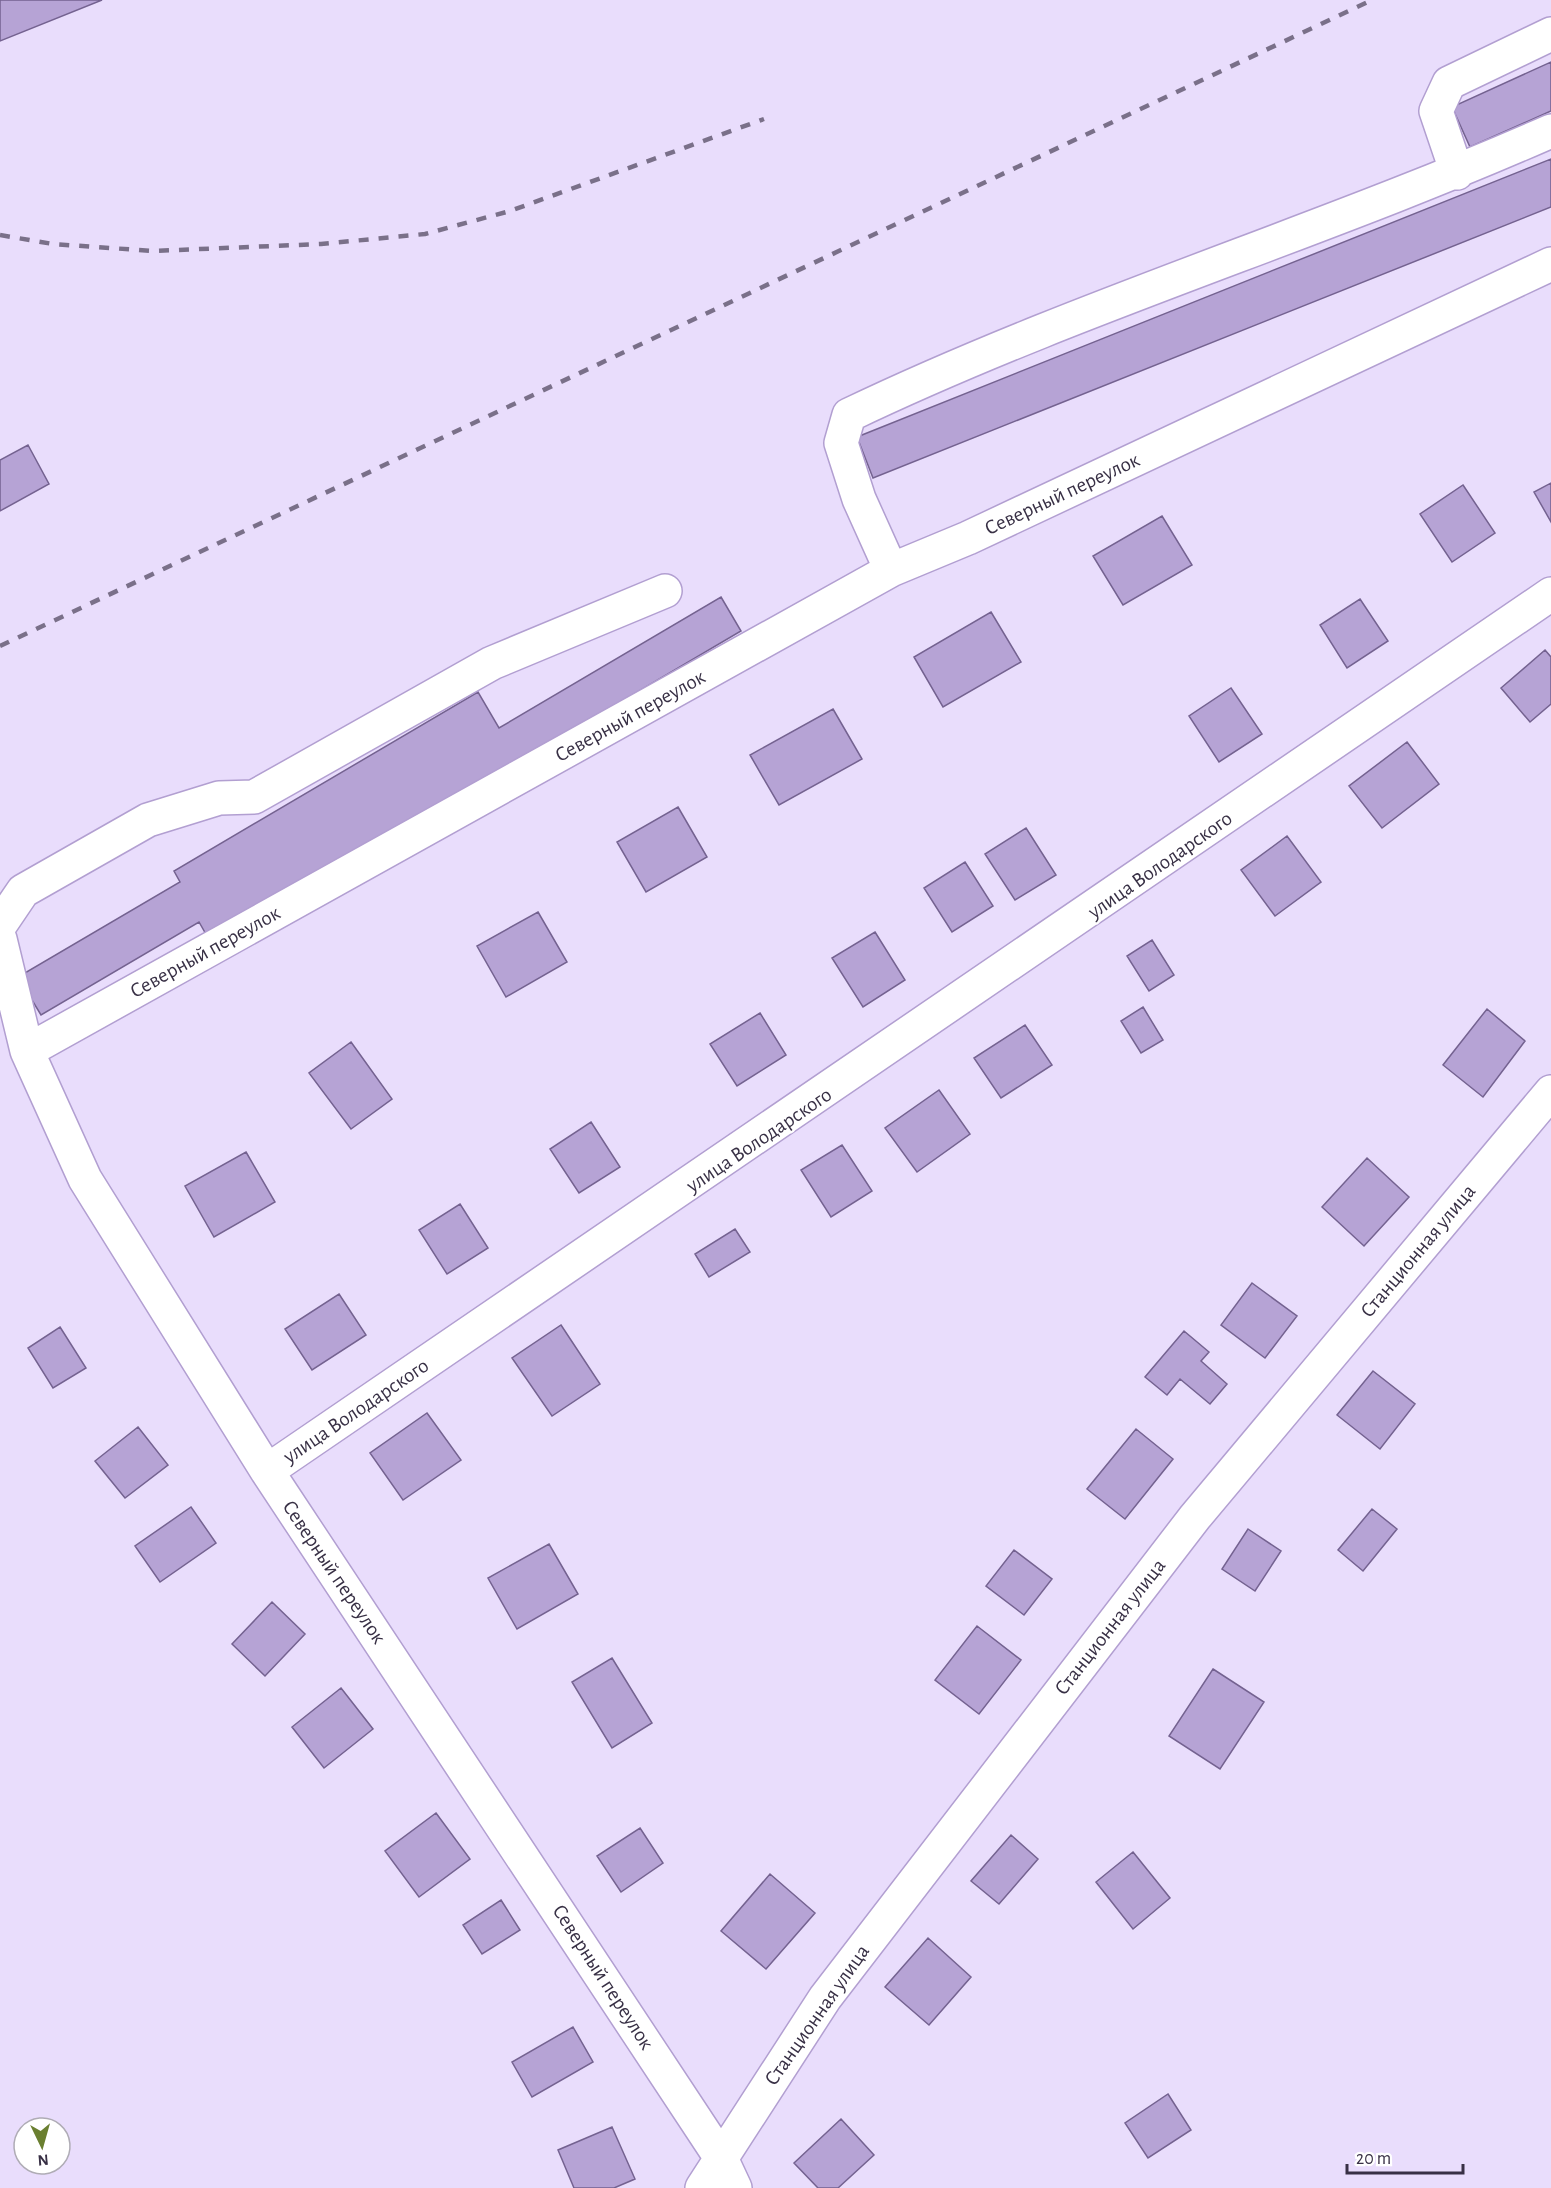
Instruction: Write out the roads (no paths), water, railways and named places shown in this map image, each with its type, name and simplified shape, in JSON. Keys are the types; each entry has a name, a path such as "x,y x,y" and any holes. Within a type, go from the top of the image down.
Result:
{"street":[{"path":"1456,172 1436,111 1449,83 1551,34"},
{"path":"891,570 859,499 841,443 849,415 918,382 1168,281 1456,172 1551,131"},
{"name":"Северный переулок","path":"735,2188 721,2158 85,1179 27,1052 891,570 968,538 1551,264"},
{"path":"0,926 23,891 148,820 219,798 254,797 492,663 665,591"},
{"name":"улица Володарского","path":"272,1468 847,1082 1551,595"},
{"path":"0,939 27,1052"},
{"name":"Станционная улица","path":"702,2188 825,1998 1195,1517 1551,1092"}],"railway":[{"path":"0,646 1372,0"},
{"path":"0,235 53,244 153,251 321,244 425,234 510,211 764,119"}]}
